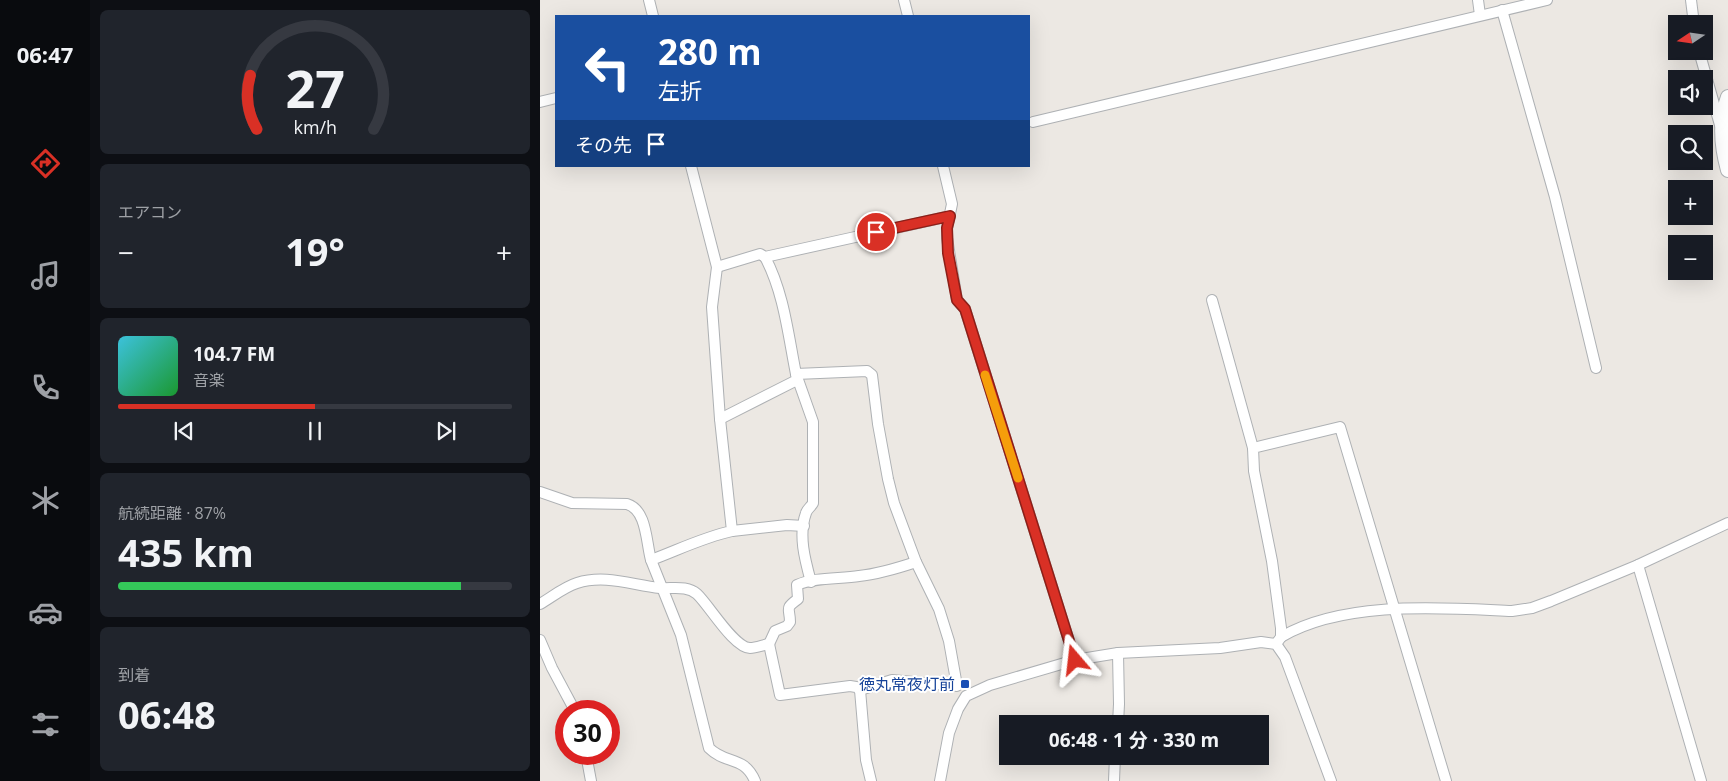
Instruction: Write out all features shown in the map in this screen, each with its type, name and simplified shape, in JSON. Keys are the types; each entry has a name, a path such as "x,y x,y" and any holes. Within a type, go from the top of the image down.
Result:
{"main road":[{"path":"1728,97 1721,127 1728,170"}],"street":[{"path":"649,0 653,15"},
{"path":"904,0 908,15"},
{"path":"1478,0 1480,15"},
{"path":"1032,122 1546,0"},
{"path":"1692,0 1693,15"},
{"path":"1502,10 1555,197 1596,368"},
{"path":"1702,60 1721,127"},
{"path":"540,102 555,98"},
{"path":"691,167 717,266 712,307 720,419 732,531"},
{"path":"943,167 952,204 947,228 948,253 957,300 965,309 1075,660"},
{"path":"765,257 950,216"},
{"path":"717,266 760,254 765,257 781,296 796,377 813,422 813,503 806,512 802,539 804,558 811,582"},
{"path":"1212,300 1253,448 1254,471 1272,561 1279,641 1331,781"},
{"path":"720,419 796,377 867,371 872,375 878,424 894,503 916,562 942,617 958,686 966,696"},
{"path":"1253,448 1340,427 1446,781"},
{"path":"540,492 572,503 627,504 634,506 641,516 651,560 681,635 709,748 717,756 744,765 752,773 755,781"},
{"path":"940,781 949,733 958,709 966,696 990,685 1075,660 1118,653 1220,648 1279,641 1300,628 1337,617 1375,610 1512,611 1532,608 1638,565 1728,523"},
{"path":"651,560 693,542 732,531 787,525 804,526"},
{"path":"916,562 887,571 797,585 798,599 787,608 790,622 787,626 775,631 769,644 780,695 850,686 860,690 892,680 958,686"},
{"path":"1638,565 1699,780"},
{"path":"540,604 577,583 609,579 662,588 690,590 697,594 725,628 745,647 750,648 769,644"},
{"path":"540,640 569,700"},
{"path":"1118,653 1118,715"},
{"path":"860,690 866,760 870,781"},
{"path":"588,765 591,781"},
{"path":"1114,781 1115,765"}],"slow traffic":[{"path":"985,375 1018,478"}],"place":[{"name":"徳丸常夜灯前","path":"965,684"}],"route":[{"path":"876,232 950,216 947,228 948,253 957,300 965,309 1075,660"}]}
